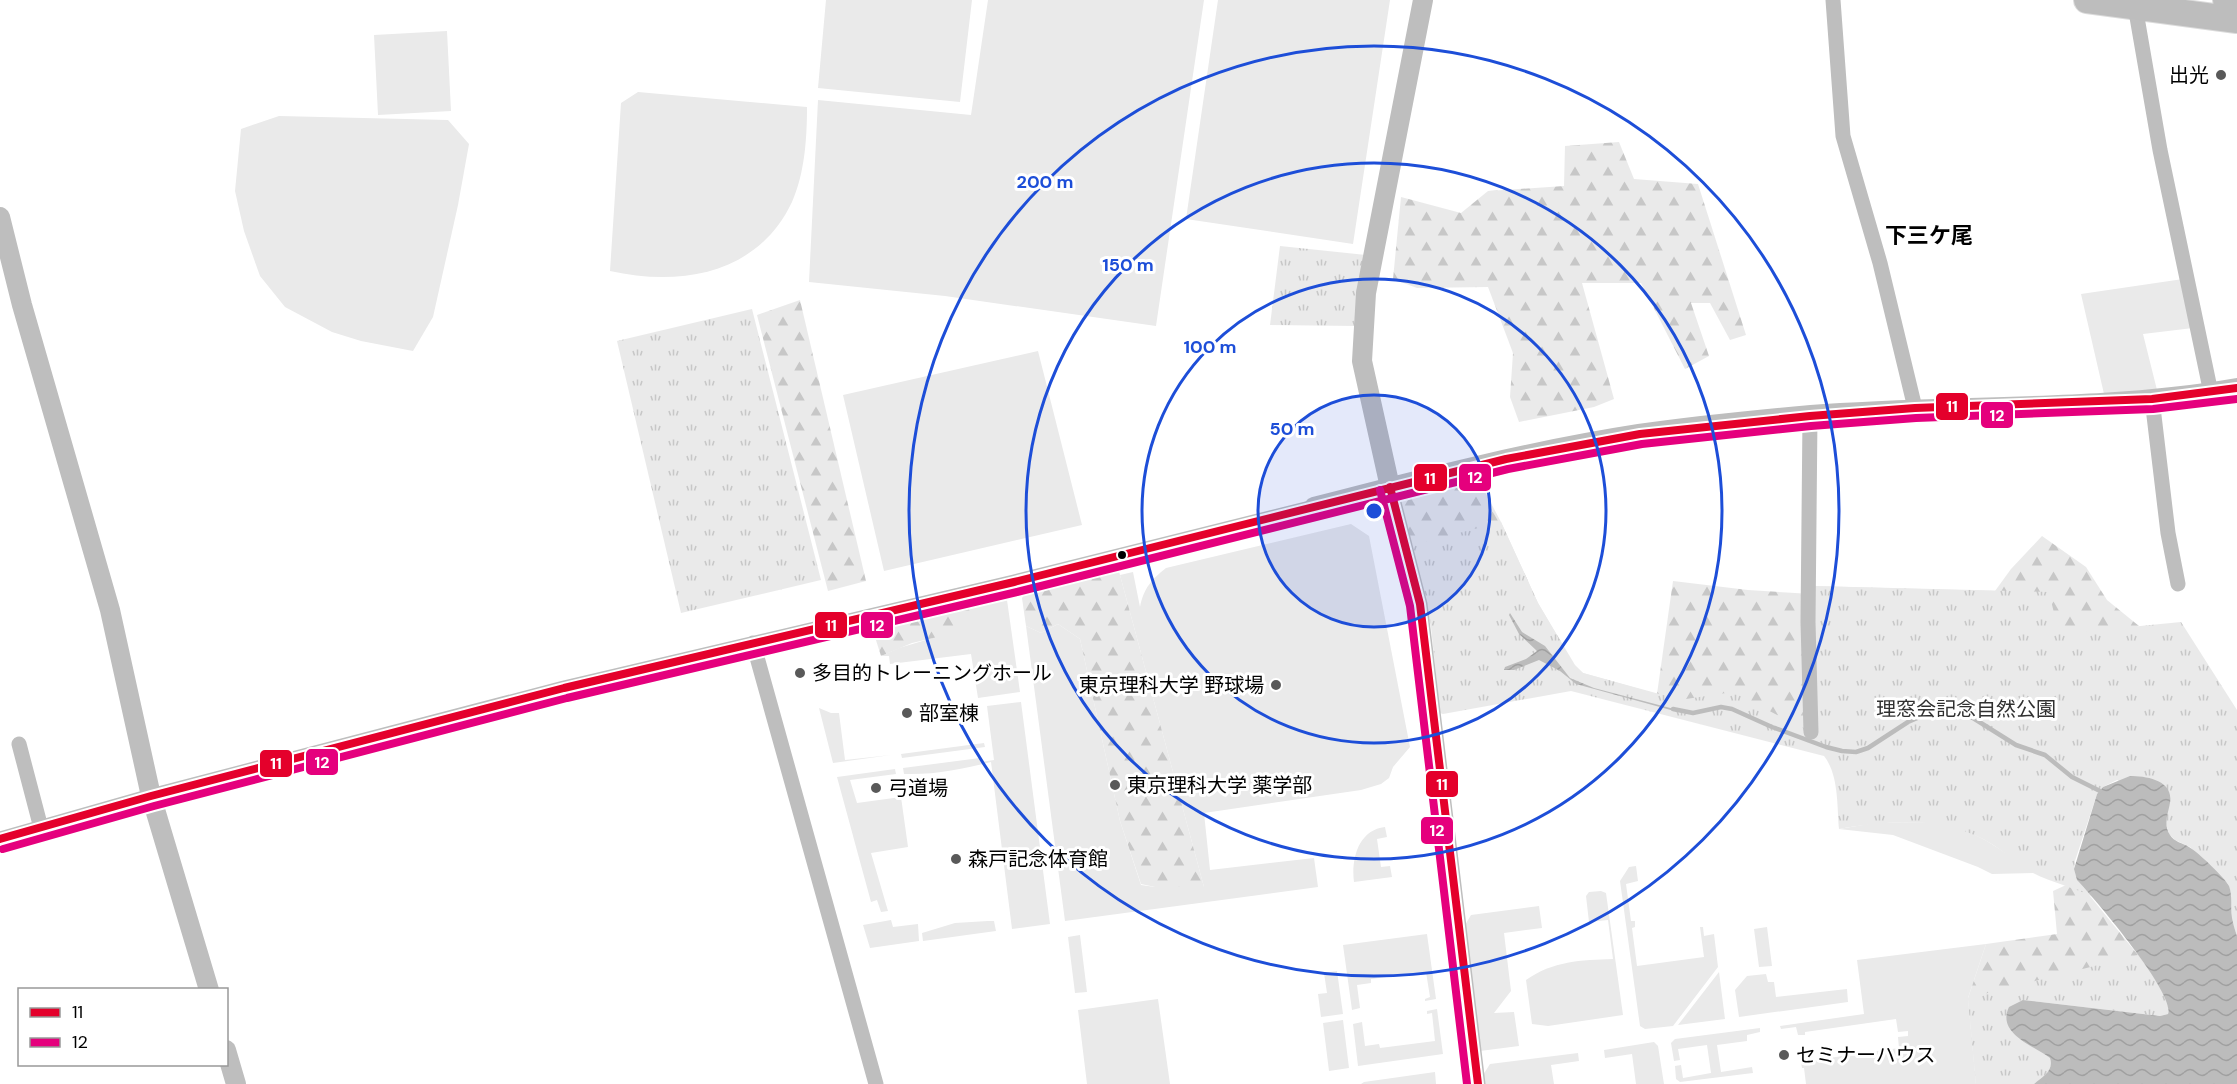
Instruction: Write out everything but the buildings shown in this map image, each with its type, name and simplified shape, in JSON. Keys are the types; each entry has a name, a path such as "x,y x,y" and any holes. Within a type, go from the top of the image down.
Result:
{"highway":[{"path":"2087,0 2134,3 2237,20"},
{"path":"2226,0 2237,2"}],"street":[{"path":"1423,0 1366,293 1362,361 1390,487 1420,604 1478,1084"},
{"path":"1833,0 1844,136 1880,263 1915,408"},
{"path":"2134,3 2160,150 2211,393"},
{"path":"0,217 22,305 110,610 151,796 208,988"},
{"path":"0,839 151,796 564,688 1014,582 1506,459 1640,434 1810,416 1915,408 2152,399 2237,388"},
{"path":"2152,399 2168,533 2178,584"},
{"path":"1810,416 1808,622 1811,732"},
{"path":"753,643 876,1084"},
{"path":"19,744 41,828"},
{"path":"228,1057 236,1084"}],"green space":[{"path":"826,0 972,0 960,102 818,88"},
{"path":"988,0 1204,0 1156,326 945,296 809,282 818,100 971,115"},
{"path":"1218,0 1390,0 1353,244 1186,219"},
{"path":"447,31 451,111 378,115 374,35"},
{"path":"638,92 807,107 804,155 800,179 792,202 777,226 759,245 738,260 715,270 690,275 637,276 610,271 621,103"},
{"path":"279,116 448,120 469,144 433,317 413,351 361,341 332,332 285,307 260,276 244,231 235,191 241,129"},
{"path":"1619,142 1634,179 1698,184 1746,335 1730,340 1710,303 1691,303 1709,356 1685,369 1641,283 1582,283 1614,399 1594,407 1519,422 1510,397 1513,353 1488,287 1417,288 1393,279 1401,197 1461,213 1488,191 1564,186 1565,146"},
{"path":"1280,246 1366,255 1356,326 1270,325"},
{"path":"2183,279 2193,328 2143,334 2157,390 2104,394 2081,294"},
{"path":"800,300 866,581 828,591 757,315"},
{"path":"752,309 821,580 681,613 617,341"},
{"path":"1038,351 1082,525 884,571 843,395"},
{"path":"1476,475 1501,522 1538,603 1575,665 1583,673 1657,694 1673,581 1748,590 1812,594 1813,586 1995,591 2011,569 2042,536 2086,567 2107,600 2139,626 1870,745 1594,688 1424,593 1398,494"},
{"name":"理窓会記念自然公園","path":"1501,522 1538,603 1574,665 1583,673 1686,699 1726,693 1739,695 1798,726 1815,731 1813,586 2049,592 2059,634 2181,622 2237,710 2237,936 2231,918 2231,896 2228,884 2190,847 2175,840 2169,834 2166,812 2170,803 2117,780 2103,787 2097,794 2075,861 2076,877 2093,897 2033,873 1983,839 1948,827 1912,822 1839,829 1835,782 1824,756 1571,691 1440,713 1431,627 1413,545"},
{"name":"東京理科大学 野球場","path":"1351,524 1369,536 1410,747 1393,767 1389,778 1381,784 1361,790 1204,813 1210,870 1314,858 1318,887 1065,921 1026,626 1041,633 1058,624 1080,639 1120,821 1141,885 1204,887 1120,575 1133,572 1140,607 1149,585 1166,568"},
{"path":"1117,564 1204,887 1155,887 1141,884 1120,821 1080,639 1058,624 1041,633 1026,626 1022,598 1029,587"},
{"path":"990,596 991,602 970,607 967,630 912,643 881,656 875,637 895,630 893,618"},
{"path":"1007,600 1020,692 978,698 971,654 890,664 889,656 881,656 936,637 970,607"},
{"path":"1021,702 1050,924 1012,929 991,762 926,774 904,774 903,768 980,758 981,762 994,760 987,706"},
{"path":"819,708 831,713 839,713 845,760 891,755 833,763"},
{"path":"984,743 985,747 902,758 901,754"},
{"path":"895,769 896,774 850,780 857,803 901,797 908,847 871,853 888,911 881,912 877,900 871,902 837,777"},
{"path":"1875,823 1925,823 1954,827 1986,841 2034,873 1992,874 1893,835 1839,829"},
{"path":"1385,827 1387,837 1377,839 1381,867 1390,866 1392,877 1354,882 1353,873 1358,847 1368,834"},
{"path":"1636,866 1638,881 1626,884 1631,921 1635,921 1635,927 1632,928 1637,966 1704,957 1700,927 1703,927 1704,936 1714,934 1718,967 1673,1026 1645,1029 1640,1026 1620,881 1629,867"},
{"path":"2077,880 2138,955 2167,998 2023,1000 2034,1084 1976,1084 1968,998 1986,944 2057,934 2053,891"},
{"path":"1589,892 1606,893 1623,1015 1548,1026 1532,1024 1526,980 1557,965 1613,959 1608,920 1589,922 1586,896"},
{"path":"1539,906 1542,928 1504,933 1511,991 1494,1013 1514,1012 1519,1046 1480,1051 1465,925 1471,915"},
{"path":"891,920 893,927 918,924 919,941 870,948 863,925"},
{"path":"994,921 996,931 923,941 922,933 955,923"},
{"path":"1767,927 1772,966 1759,967 1754,929"},
{"path":"1427,934 1436,999 1425,1001 1430,997 1426,972 1371,979 1371,983 1357,985 1360,1008 1352,1010 1343,945"},
{"path":"1080,935 1087,992 1075,993 1068,937"},
{"path":"1986,944 1968,998 1976,1084 1806,1084 1801,1062 1899,1048 1898,1037 1908,1036 1908,1031 1898,1032 1896,1019 1805,1032 1805,1035 1798,1035 1796,1027 1781,1029 1780,1026 1864,1014 1857,960"},
{"path":"2138,955 2164,993 2169,1008 2168,1014 2160,1016 2023,1000 2009,1007 2050,1058 2049,1070 2034,1084 1976,1084 1968,998"},
{"path":"1337,971 1343,1014 1321,1017 1318,994 1327,993 1324,973"},
{"path":"1719,972 1725,1019 1678,1025"},
{"path":"1766,974 1768,982 1774,982 1776,997 1847,989 1848,1002 1739,1017 1735,990 1747,976"},
{"path":"1158,999 1170,1084 1087,1084 1078,1010"},
{"path":"1437,1009 1443,1054 1358,1066 1353,1024 1362,1022 1365,1046 1379,1044 1380,1048 1435,1041 1432,1013 1427,1014 1427,1011"},
{"path":"1343,1020 1349,1068 1329,1071 1323,1023"},
{"path":"1760,1028 1760,1032 1747,1035 1747,1041 1717,1045 1721,1072 1752,1067 1753,1073 1680,1082 1676,1079 1675,1066 1681,1065 1683,1078 1711,1073 1707,1045 1678,1049 1680,1060 1674,1061 1671,1043 1675,1039"},
{"path":"1654,1042 1658,1046 1664,1084 1636,1084 1632,1054 1605,1058 1604,1050"},
{"path":"1578,1053 1579,1061 1551,1065 1554,1084 1484,1084 1483,1075 1490,1064"},
{"path":"1435,1072 1436,1084 1361,1084 1364,1082"}],"water":[{"path":"1510,613 1522,632 1545,646 1570,678 1594,688 1678,710 1678,712 1576,684 1560,671 1539,660 1514,670 1504,670 1505,667 1526,659 1537,651 1519,634"},
{"path":"2130,776 2151,778 2168,789 2170,803 2166,823 2170,835 2198,854 2217,871 2229,886 2232,918 2237,936 2237,1084 2034,1084 2049,1070 2050,1058 2019,1038 2008,1025 2006,1016 2009,1007 2023,1000 2160,1016 2168,1014 2167,1003 2160,987 2132,946 2077,880 2074,869 2097,794 2103,787"}],"waterway":[{"path":"1673,709 1693,713 1721,707 1732,709 1826,747 1856,752 1868,748 1908,722 1922,716 1935,713 1960,714 1973,718 2016,745 2045,755 2072,777 2100,791"}],"transit line":[{"name":"11","path":"0,839 151,796 564,688 1014,582 1506,459 1640,434 1810,416 1915,408 2152,399 2237,388"},
{"name":"12","path":"3,849 154,806 567,698 1017,592 1508,469 1642,444 1811,426 1916,418 2153,409 2237,399"},
{"name":"11","path":"1390,487 1420,604 1478,1084"},
{"name":"12","path":"1380,490 1410,606 1467,1084"}],"place":[{"name":"出光","path":"2221,75"},
{"name":"多目的トレーニングホール","path":"800,673"},
{"name":"東京理科大学 野球場","path":"1276,685"},
{"name":"部室棟","path":"907,713"},
{"name":"東京理科大学 薬学部","path":"1115,785"},
{"name":"弓道場","path":"876,788"},
{"name":"森戸記念体育館","path":"956,859"},
{"name":"セミナーハウス","path":"1784,1055"}],"district":[{"name":"下三ケ尾","path":"1929,235"}]}
